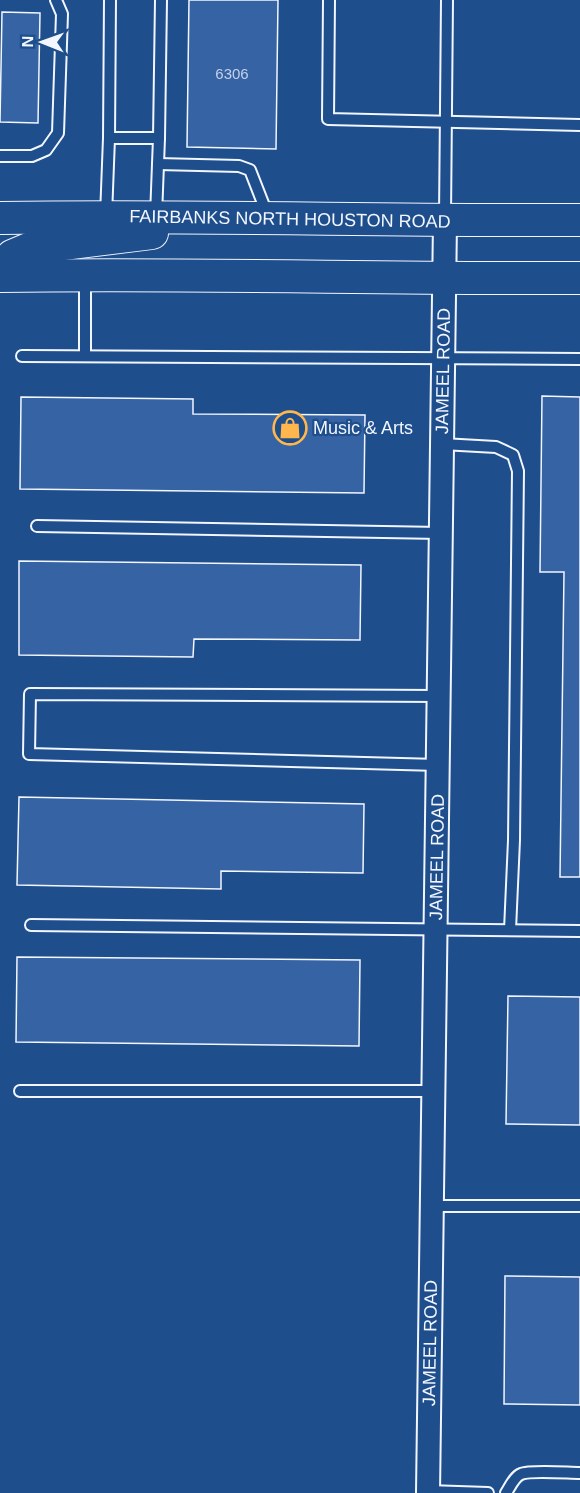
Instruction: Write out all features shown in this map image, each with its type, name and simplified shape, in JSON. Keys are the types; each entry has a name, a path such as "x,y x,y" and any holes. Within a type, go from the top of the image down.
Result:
{"main road":[{"name":"FAIRBANKS NORTH HOUSTON ROAD","path":"0,218 106,216 445,221 580,220"},
{"path":"0,269 12,256 31,248 269,219"},
{"path":"0,276 85,274 445,279 580,278"}],"street":[{"name":"JAMEEL ROAD","path":"428,1492 445,221"}],"lane":[{"path":"0,156 32,156 46,150 58,133 62,14 56,0"},
{"path":"106,216 110,0"},
{"path":"155,217 159,138 161,0"},
{"path":"329,0 328,119 580,125"},
{"path":"445,221 447,0"},
{"path":"109,138 159,138"},
{"path":"158,164 238,166 250,170 269,219"},
{"path":"85,274 85,356"},
{"path":"22,356 580,359"},
{"path":"442,444 496,447 513,455 518,471 514,840 510,930"},
{"path":"37,526 441,533"},
{"path":"438,765 29,754 30,694 439,696"},
{"path":"31,925 580,931"},
{"path":"20,1091 434,1091"},
{"path":"432,1206 580,1206"},
{"path":"506,1493 520,1474 580,1473"},
{"path":"428,1492 488,1493"}],"building":[{"path":"189,0 278,0 276,149 187,147"},
{"path":"2,12 40,13 38,123 0,122"},
{"path":"542,396 580,397 580,877 560,877 564,572 540,572"},
{"path":"21,397 193,399 193,414 365,415 364,493 20,489"},
{"path":"19,561 361,565 360,640 194,639 193,657 19,655"},
{"path":"19,797 364,804 363,873 221,871 221,889 17,885"},
{"path":"17,957 360,960 359,1046 16,1042"},
{"path":"508,996 580,997 580,1125 506,1124"},
{"path":"505,1276 580,1277 580,1405 504,1404"}],"place":[{"name":"Music & Arts","path":"290,428"}]}
